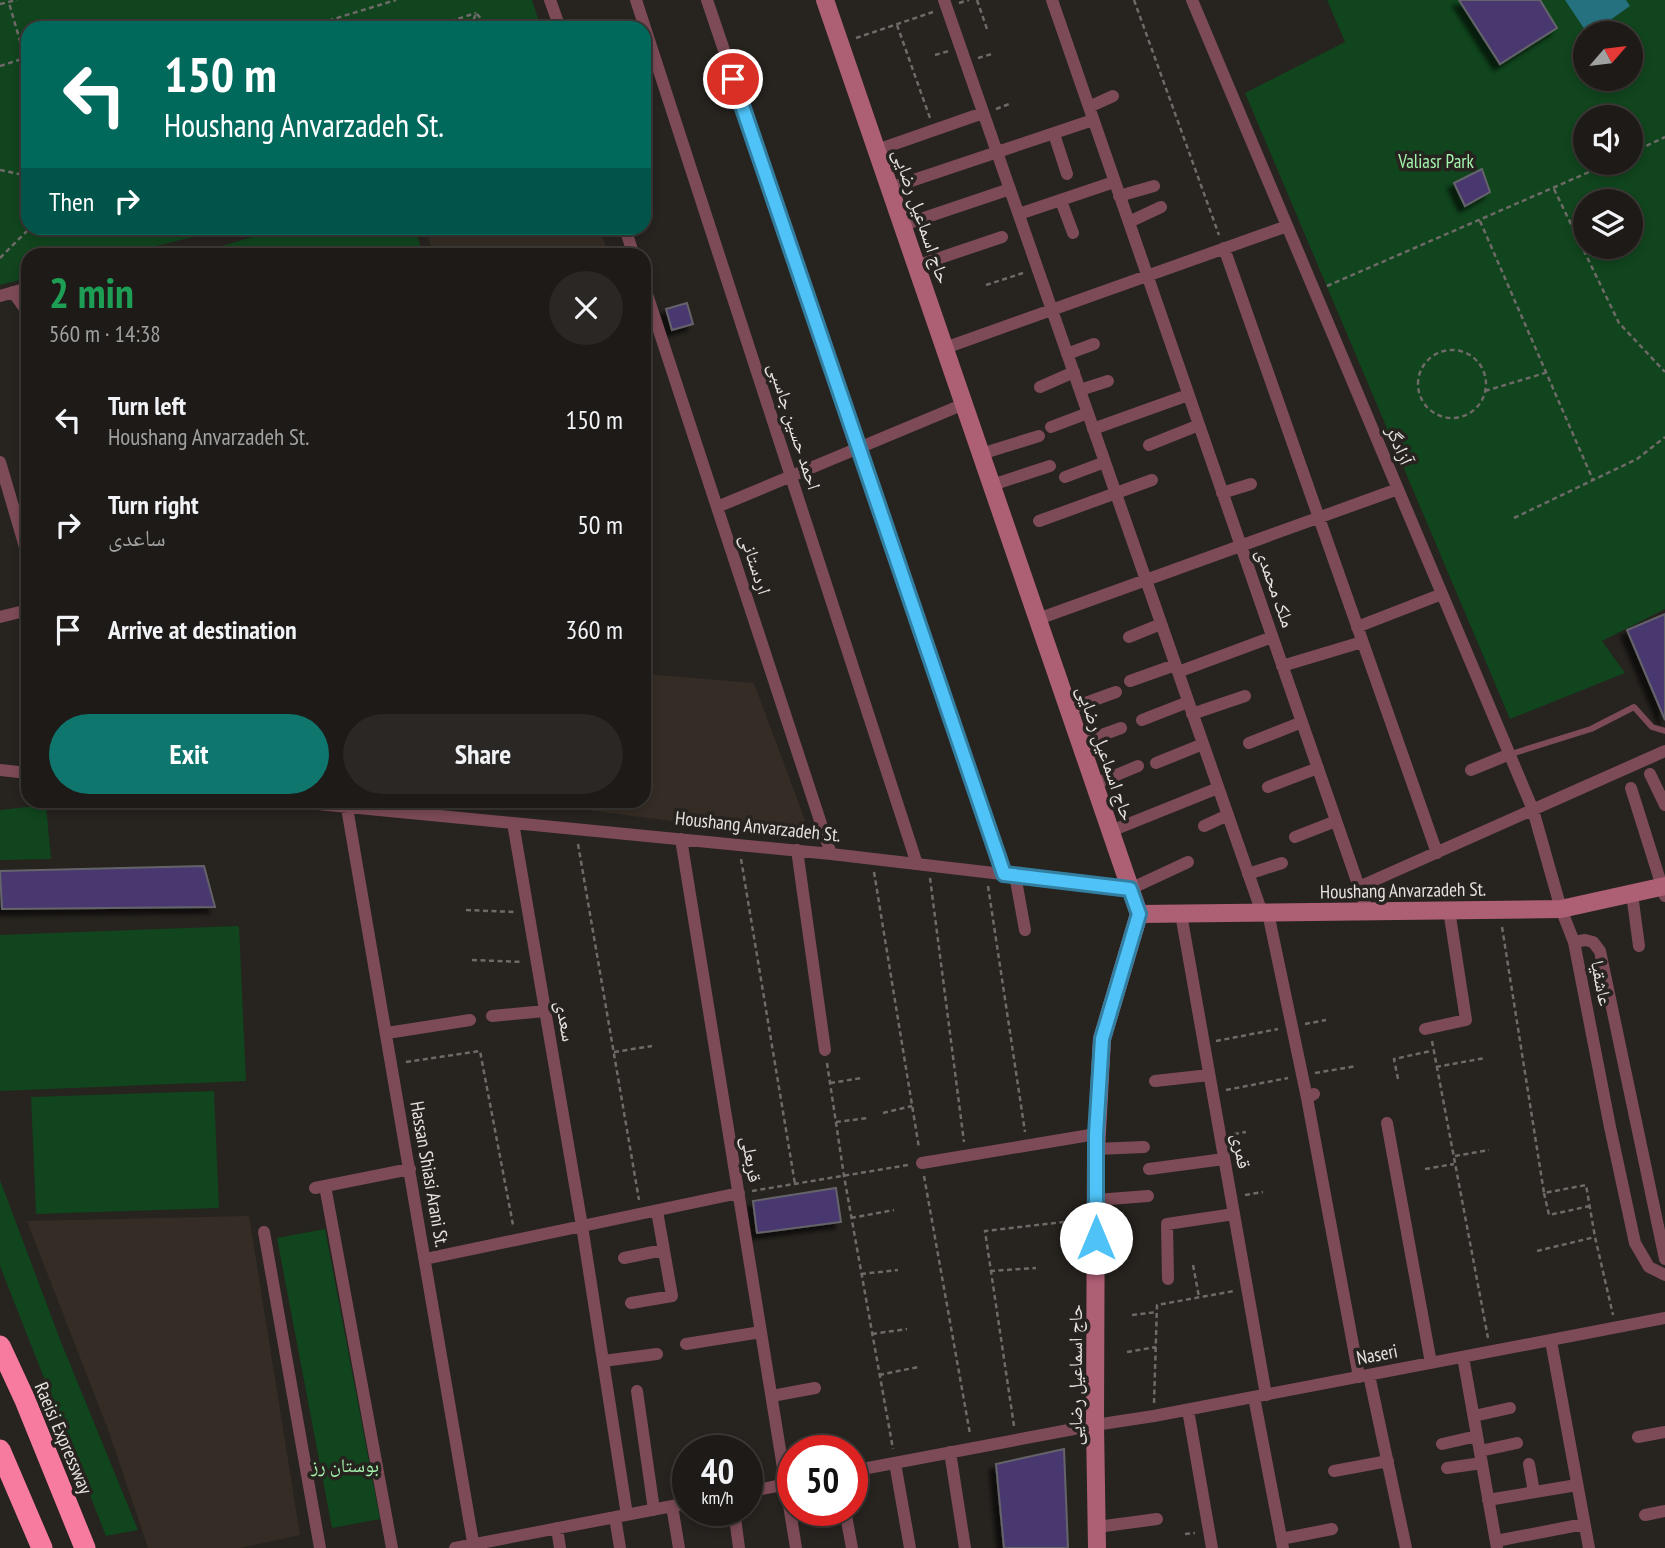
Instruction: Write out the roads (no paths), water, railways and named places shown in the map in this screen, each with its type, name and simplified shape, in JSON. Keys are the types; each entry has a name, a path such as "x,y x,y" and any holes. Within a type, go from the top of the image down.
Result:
{"highway":[{"name":"Raeisi Expressway","path":"0,1346 85,1548"},
{"path":"0,1450 42,1548"}],"main road":[{"name":"حاج اسماعیل رضایی","path":"825,0 1139,914 1102,1039 1096,1141 1097,1548"},
{"name":"Houshang Anvarzadeh St.","path":"1139,914 1561,909 1664,890"}],"street":[{"path":"550,0 558,21"},
{"name":"احمد حسین جاسبی","path":"636,0 643,21"},
{"path":"706,0 859,447 1010,875 1025,930"},
{"name":"ملک محمدی","path":"1052,0 1368,913"},
{"name":"آزادگر","path":"1192,0 1534,810 1561,909 1574,942"},
{"path":"945,4 1248,874 1265,913 1301,1075 1310,1096 1364,1376 1388,1461 1406,1548"},
{"name":"احمد حسین جاسبی","path":"651,46 791,476 922,864"},
{"path":"1089,107 1113,96"},
{"path":"877,150 983,113"},
{"path":"890,188 1093,120"},
{"path":"1054,134 1067,174"},
{"path":"1019,215 1114,182"},
{"path":"1119,196 1154,186"},
{"path":"903,226 1010,189"},
{"path":"1061,201 1073,233"},
{"path":"1129,222 1160,207"},
{"path":"944,348 1287,226"},
{"path":"916,266 1002,237"},
{"path":"1224,248 1437,853"},
{"path":"6,294 21,307"},
{"name":"اردستانی","path":"651,306 831,854"},
{"path":"1067,354 1094,344"},
{"path":"1040,387 1074,372"},
{"path":"1080,390 1108,381"},
{"path":"1093,429 1188,395"},
{"path":"717,507 964,404"},
{"path":"1051,427 1088,413"},
{"path":"1149,445 1199,425"},
{"path":"981,454 1040,436"},
{"path":"0,462 21,533"},
{"path":"1065,477 1105,462"},
{"path":"992,485 1050,466"},
{"path":"1039,521 1152,480"},
{"path":"1222,493 1251,484"},
{"path":"1038,619 1398,489"},
{"path":"1357,627 1443,594"},
{"path":"0,617 21,612"},
{"path":"1129,637 1161,624"},
{"path":"1130,681 1272,637"},
{"path":"1282,666 1362,642"},
{"path":"1069,709 1116,692"},
{"path":"1142,720 1245,696"},
{"path":"1249,743 1302,722"},
{"path":"1080,743 1121,728"},
{"path":"1156,763 1203,744"},
{"path":"1359,887 1665,751"},
{"path":"1471,770 1510,754"},
{"path":"1095,784 1138,766"},
{"path":"1268,787 1318,768"},
{"path":"0,770 21,772"},
{"path":"1650,774 1665,805"},
{"path":"1111,831 1218,788"},
{"path":"1631,788 1664,890"},
{"path":"1636,804 1659,792"},
{"name":"Hassan Shiasi Arani St.","path":"349,808 474,1546"},
{"name":"Houshang Anvarzadeh St.","path":"383,808 797,850 1130,889"},
{"path":"1204,826 1228,815"},
{"path":"1295,837 1336,821"},
{"name":"سعدی","path":"513,823 603,1361 621,1516 620,1548"},
{"name":"قربعلی","path":"681,839 780,1435"},
{"path":"797,850 825,1050"},
{"path":"1130,889 1188,862"},
{"path":"1248,874 1282,863"},
{"path":"1632,894 1640,946"},
{"path":"1428,1028 1466,1020 1449,910"},
{"name":"قمری","path":"1181,914 1247,1288 1282,1543"},
{"name":"عاشقیا","path":"1665,1259 1600,951 1593,942 1574,942 1630,1223 1639,1253 1649,1267 1665,1275"},
{"path":"492,1016 545,1010"},
{"path":"387,1034 470,1020"},
{"path":"1155,1081 1209,1075"},
{"path":"1387,1123 1431,1363"},
{"path":"922,1163 1027,1146 1096,1141 1144,1147"},
{"path":"1149,1169 1224,1159"},
{"path":"392,1548 320,1187 410,1169"},
{"path":"425,1259 738,1193"},
{"path":"1096,1209 1148,1196"},
{"path":"631,1303 672,1296 656,1210"},
{"path":"1168,1279 1167,1224 1234,1214"},
{"path":"264,1233 320,1548"},
{"path":"624,1258 663,1250"},
{"name":"Naseri","path":"868,1468 1188,1410 1665,1318"},
{"path":"686,1344 761,1332"},
{"path":"1551,1341 1589,1548"},
{"path":"603,1361 657,1354"},
{"path":"1463,1357 1496,1545 1584,1524"},
{"path":"772,1396 815,1388"},
{"path":"637,1391 654,1510"},
{"path":"1474,1416 1510,1408"},
{"path":"1188,1410 1212,1548"},
{"path":"1638,1437 1665,1432"},
{"path":"1442,1444 1477,1436"},
{"path":"1447,1468 1517,1443"},
{"path":"950,1452 965,1548"},
{"path":"1334,1471 1388,1461"},
{"path":"895,1463 910,1548"},
{"path":"1529,1464 1534,1492"},
{"path":"1488,1500 1577,1485"},
{"path":"455,1548 672,1506"},
{"path":"1645,1515 1665,1511"},
{"path":"1097,1527 1157,1519"},
{"path":"675,1526 679,1548"},
{"path":"736,1526 739,1548"},
{"name":"قربعلی","path":"794,1526 796,1548"},
{"path":"848,1526 852,1548"},
{"path":"557,1528 560,1548"},
{"path":"1282,1543 1332,1528"}],"lane":[{"path":"1510,754 1591,729 1634,706 1652,727 1665,731"}],"water":[{"path":"1565,0 1626,0 1630,6 1609,21 1579,21"}],"park label":[{"name":"Valiasr Park","path":"1436,161"},
{"name":"بوستان رز","path":"345,1465"}]}
